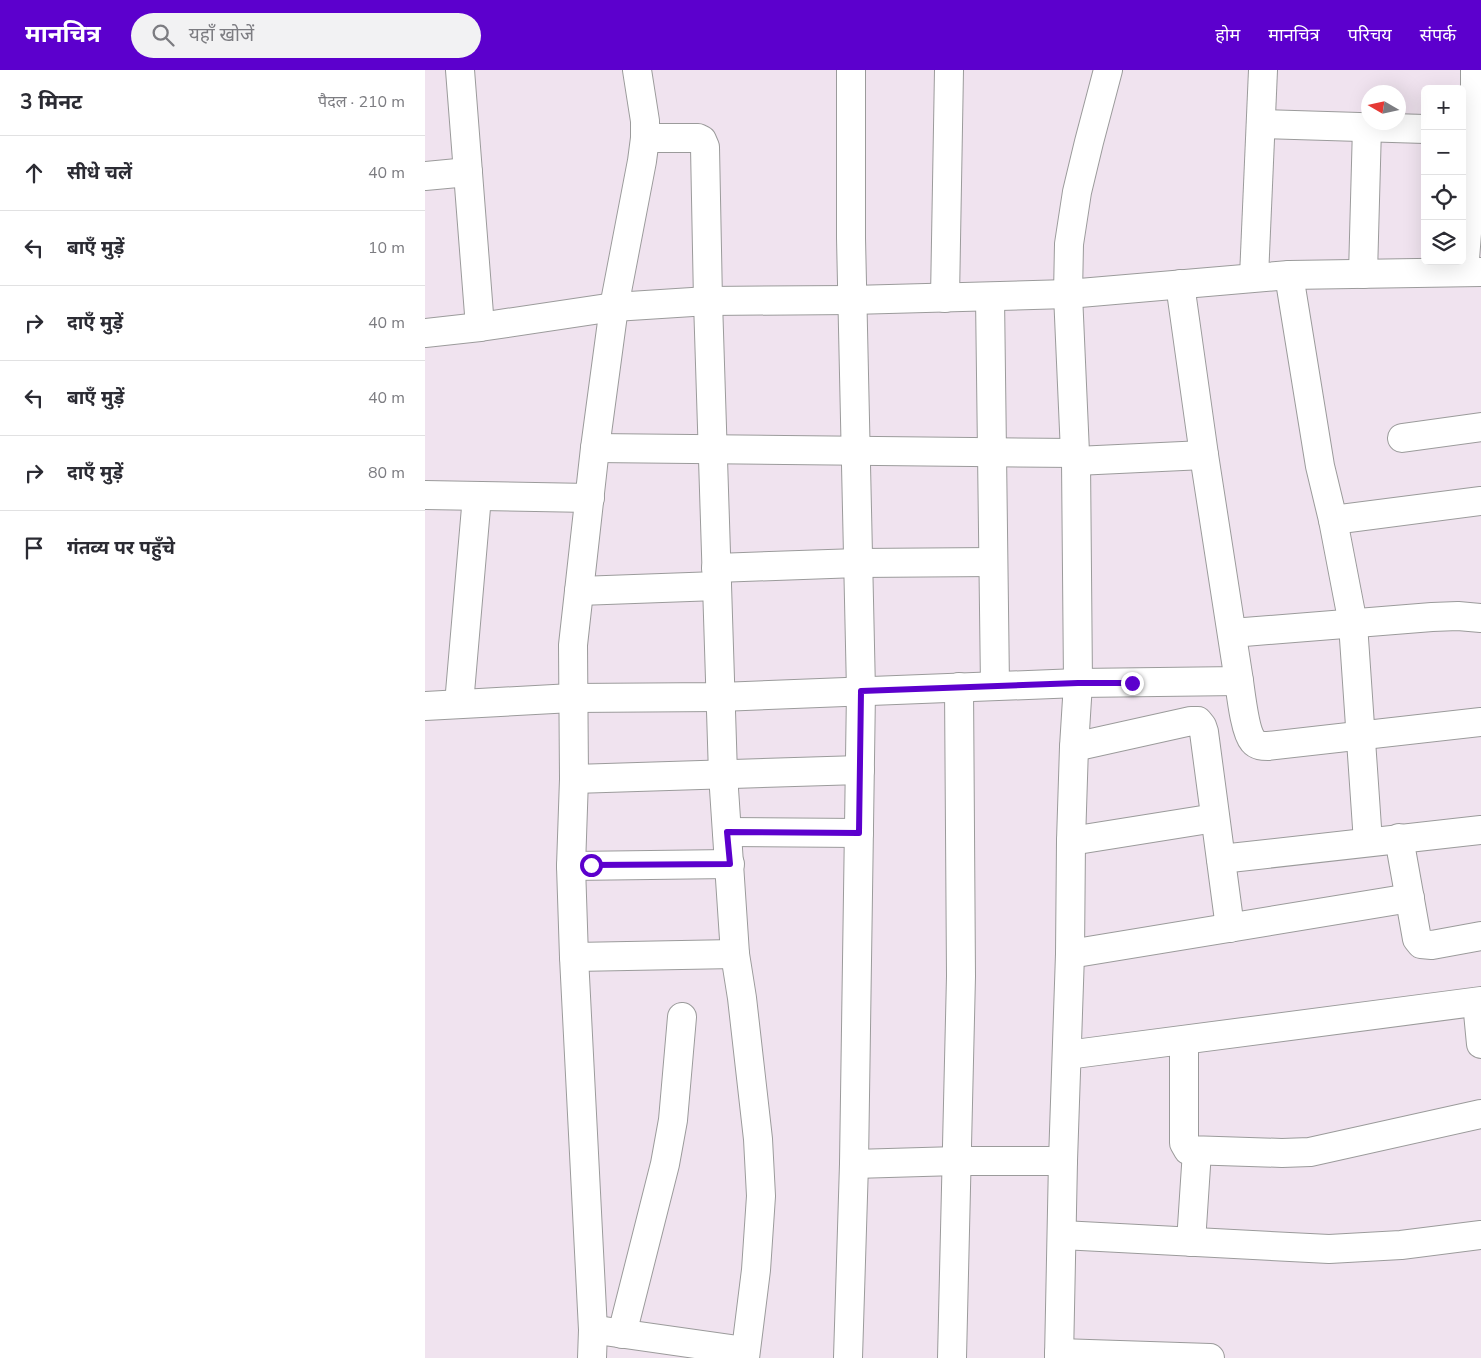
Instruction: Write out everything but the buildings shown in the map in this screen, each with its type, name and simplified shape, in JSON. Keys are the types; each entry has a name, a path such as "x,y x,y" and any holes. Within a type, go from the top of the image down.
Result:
{"street":[{"path":"460,70 480,327"},
{"path":"592,1358 593,1330 571,866 574,779 573,645 595,448 614,307 643,161 645,121 637,70"},
{"path":"849,1358 854,1164 861,691 852,300 851,70"},
{"path":"945,298 949,70"},
{"path":"1108,70 1077,192 1069,244 1068,294 1076,457 1078,683 1071,840 1070,954 1059,1355 1210,1358"},
{"path":"1254,278 1263,70"},
{"path":"425,333 480,327 614,307 708,301 990,297 1068,294 1289,275 1473,272 1469,130 1475,70"},
{"path":"1261,124 1361,127"},
{"path":"1406,128 1421,129"},
{"path":"1363,274 1367,130"},
{"path":"593,1330 745,1355 756,1270 761,1196 758,1139 742,998 735,954 723,774 712,450 705,147 702,140 698,138 645,138"},
{"path":"425,176 468,172"},
{"path":"1289,275 1320,466 1333,520 1353,624 1368,842"},
{"path":"1180,284 1239,682 1248,733 1254,742 1260,746 1268,746 1481,722"},
{"path":"990,297 995,686"},
{"path":"1402,438 1481,427"},
{"path":"595,448 992,452 1076,457 1204,455"},
{"path":"425,495 589,498"},
{"path":"459,704 477,496"},
{"path":"1333,520 1481,501"},
{"path":"579,591 858,563 993,562"},
{"path":"1232,633 1432,617 1458,616 1481,618"},
{"path":"425,706 572,698 720,697 1078,683 1239,682"},
{"path":"952,1358 961,976 959,687"},
{"path":"1074,747 1198,721 1204,732 1230,928"},
{"path":"574,779 860,770"},
{"path":"1071,840 1215,818"},
{"path":"1221,859 1481,830"},
{"path":"727,832 859,833"},
{"path":"1399,838 1417,939 1421,944 1432,945 1481,936"},
{"path":"571,866 730,864"},
{"path":"1070,954 1410,898"},
{"path":"574,957 735,954"},
{"path":"1067,1055 1479,1001 1481,1044"},
{"path":"623,1334 665,1164 673,1120 682,1017"},
{"path":"1184,1041 1184,1142 1188,1150 1310,1152 1481,1114"},
{"path":"1191,1242 1197,1151"},
{"path":"854,1164 957,1161 1063,1161"},
{"path":"1062,1236 1329,1249 1401,1246 1481,1235"}],"route":[{"path":"591,865 730,864 727,832 859,833 861,691 1078,683 1132,683"}]}
